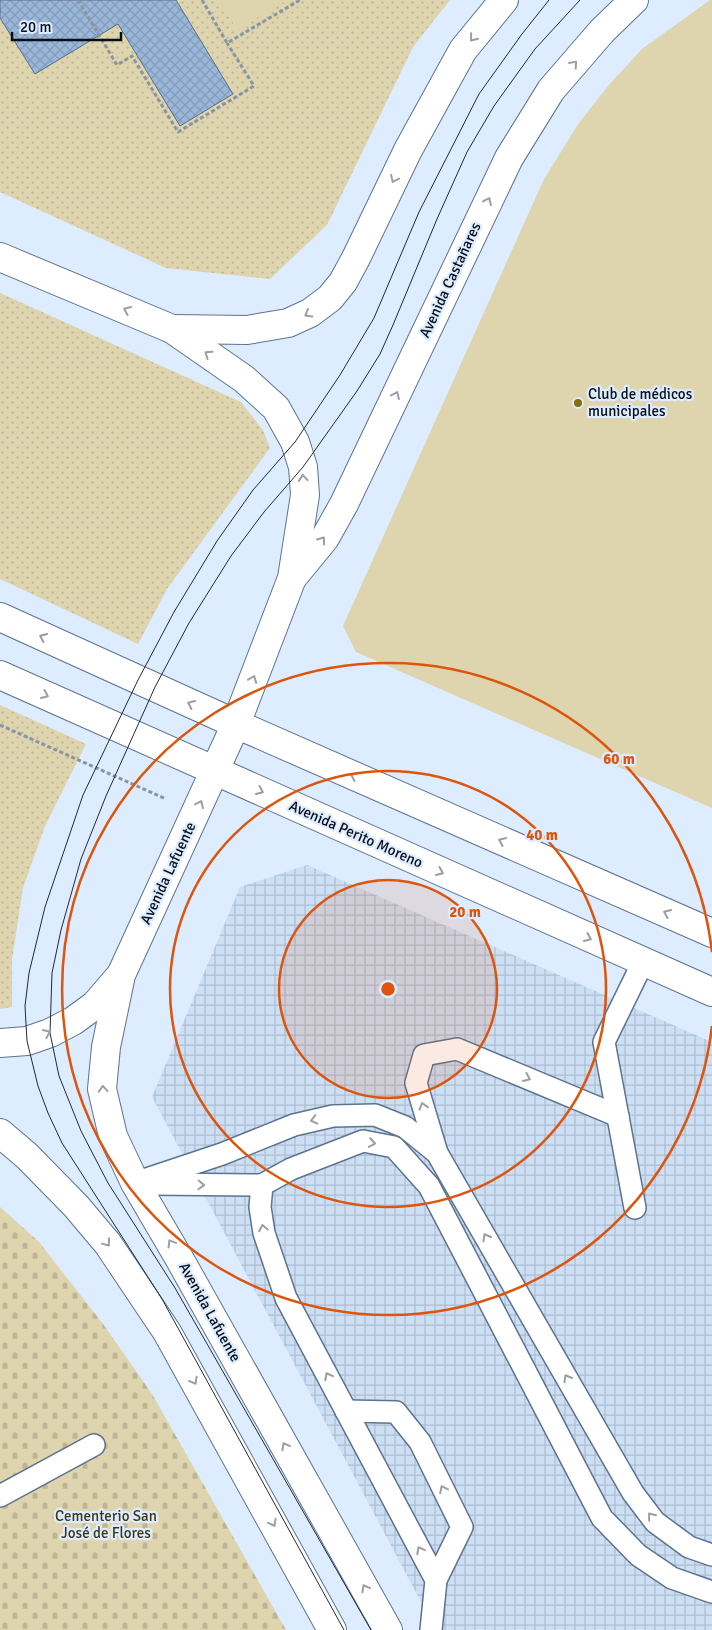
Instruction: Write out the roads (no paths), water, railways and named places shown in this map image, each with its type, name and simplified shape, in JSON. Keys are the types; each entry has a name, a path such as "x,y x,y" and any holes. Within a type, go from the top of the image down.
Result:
{"main road":[{"path":"172,329 247,330 288,323 310,313 330,298 344,282 408,150 463,50 504,0"},
{"name":"Avenida Castañares","path":"292,578 325,538 344,504 508,158 551,90 602,31 634,0"},
{"path":"0,257 172,329 244,379 276,408 295,442 302,466 305,495 292,578"},
{"name":"Avenida Lafuente","path":"292,578 236,724 121,975 106,1048 102,1089 113,1136 134,1183 179,1258 388,1630"},
{"path":"0,617 236,724 712,933"},
{"name":"Avenida Perito Moreno","path":"0,675 712,992"},
{"name":"Avenida Lafuente","path":"0,1043 27,1041 50,1033 73,1021 95,1004 121,975"},
{"path":"0,1132 27,1156 76,1206 119,1260 167,1332 332,1630"}],"lane":[{"path":"635,1208 604,1042 643,962"},
{"path":"618,1116 457,1049 424,1055 416,1083 437,1152 633,1493 655,1522 689,1547 712,1554"},
{"path":"134,1183 222,1154 294,1125 333,1116 376,1115 405,1127 437,1152"},
{"path":"134,1183 218,1186 262,1185 291,1169 363,1141 394,1147 429,1186 602,1518 638,1555 672,1578 712,1592"},
{"path":"262,1185 260,1207 264,1233 286,1298 436,1580"},
{"path":"346,1411 396,1412 420,1442 462,1528 436,1580 431,1630"},
{"path":"0,1496 94,1445"}],"tram line":[{"path":"344,1630 162,1299 62,1143 38,1086 27,1041 25,1006 29,973 45,907 83,795 138,680 174,612 217,541 253,490 295,442 340,375 374,318 419,212 479,94 549,0"},
{"path":"371,1630 175,1288 108,1183 81,1131 59,1076 50,1033 52,973 61,930 81,859 106,796 155,687 189,623 231,556 264,512 303,467 357,391 380,354 467,152 494,106 535,49 580,0"}],"place":[{"name":"Club de médicos municipales","path":"578,403"}],"park label":[{"name":"Cementerio San José de Flores","path":"106,1524"}]}
